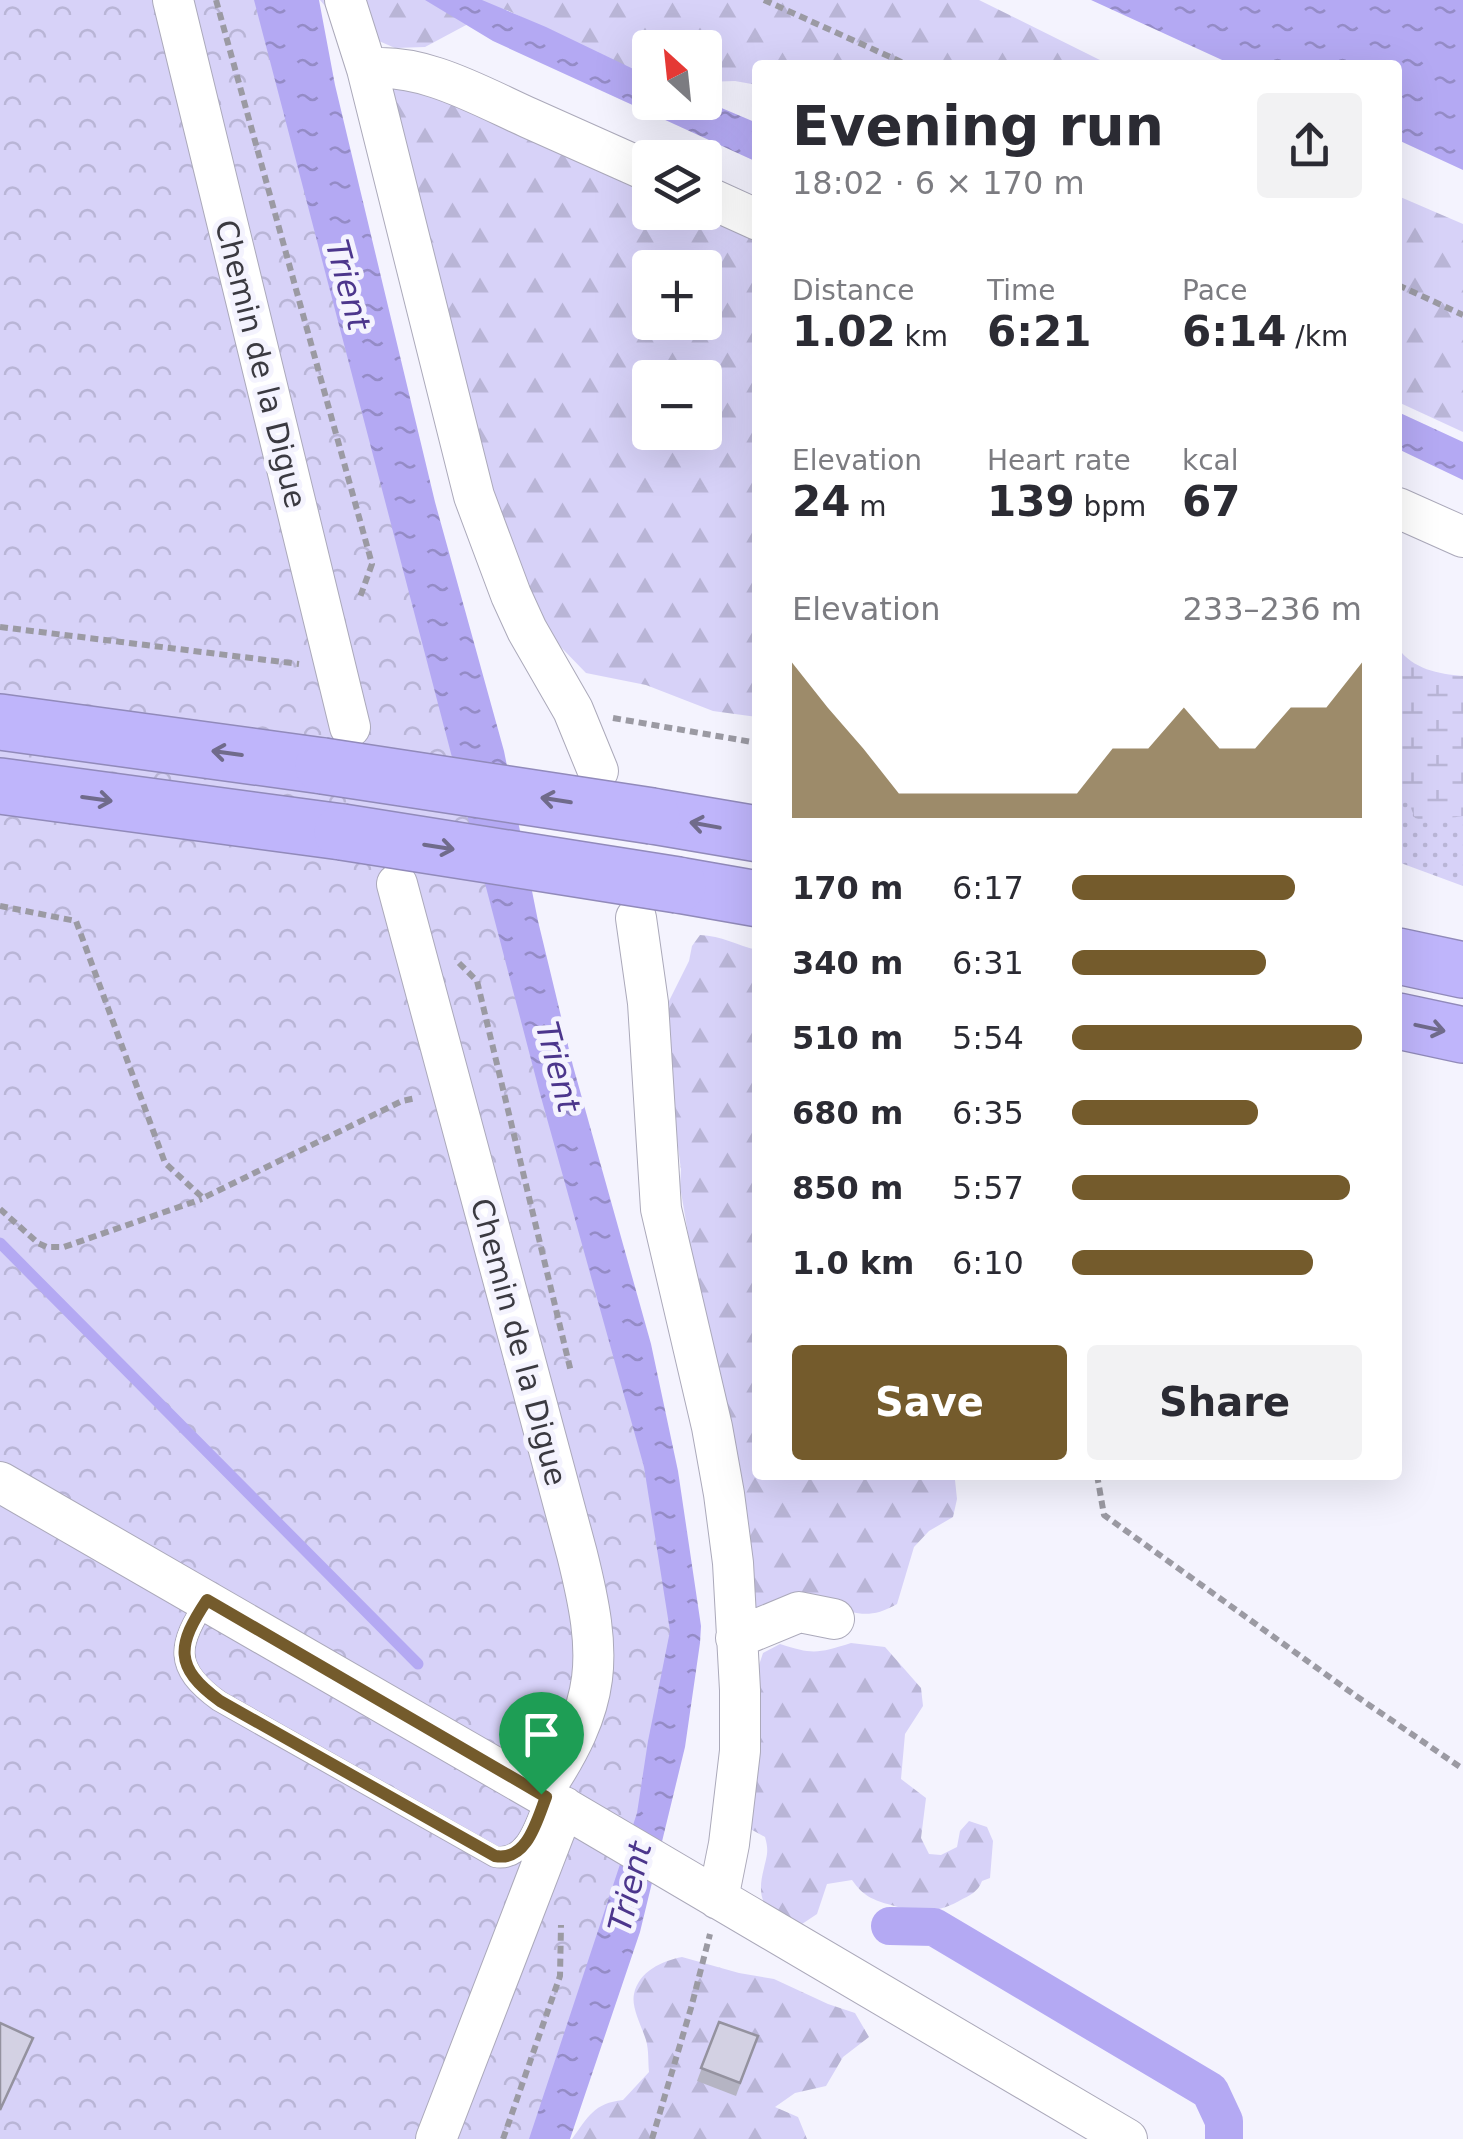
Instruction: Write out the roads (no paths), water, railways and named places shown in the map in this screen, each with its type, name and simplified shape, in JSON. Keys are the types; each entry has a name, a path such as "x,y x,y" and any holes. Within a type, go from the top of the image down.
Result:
{"highway":[{"path":"0,722 337,746 652,816 752,833"},
{"path":"0,786 342,832 657,902 752,899"},
{"path":"1402,957 1463,970"},
{"path":"1402,1022 1463,1035"}],"street":[{"name":"Chemin de la Digue","path":"172,0 334,668 337,746"},
{"path":"345,0 474,496 517,608 573,710 598,771"},
{"path":"366,69 398,69 438,80 632,164"},
{"path":"722,204 752,217"},
{"path":"1402,510 1463,538"},
{"name":"Chemin de la Digue","path":"397,884 577,1554 594,1642 590,1699 568,1749 562,1806 436,2139"},
{"path":"657,902 648,1003 661,1210 724,1494 733,1563 740,1690 740,1751 729,1844 708,1893"},
{"path":"0,1482 562,1806 1127,2139"},
{"path":"736,1638 799,1612 834,1619"}],"lane":[{"path":"207,1600 191,1624 186,1661 191,1677 220,1701 495,1856 504,1858 516,1853 562,1806"}],"water":[{"name":"Trient","path":"254,0 319,0 335,85 435,502 504,751 538,921 573,1066 651,1344 678,1471 701,1626 685,1747 640,1932 570,2139 529,2139 637,1813 670,1631 644,1467 539,1090"},
{"path":"425,0 482,0 632,68 632,105 493,41"},
{"path":"1091,0 1463,0 1463,170 1402,142 1402,60 1222,60"},
{"path":"722,108 752,121 752,160 722,146 722,140 709,140 665,120 722,120"},
{"path":"1402,414 1463,442 1463,480 1402,451"}],"waterway":[{"path":"0,1243 418,1664"},
{"path":"890,1926 934,1927 1210,2091 1224,2121 1224,2139"}]}
